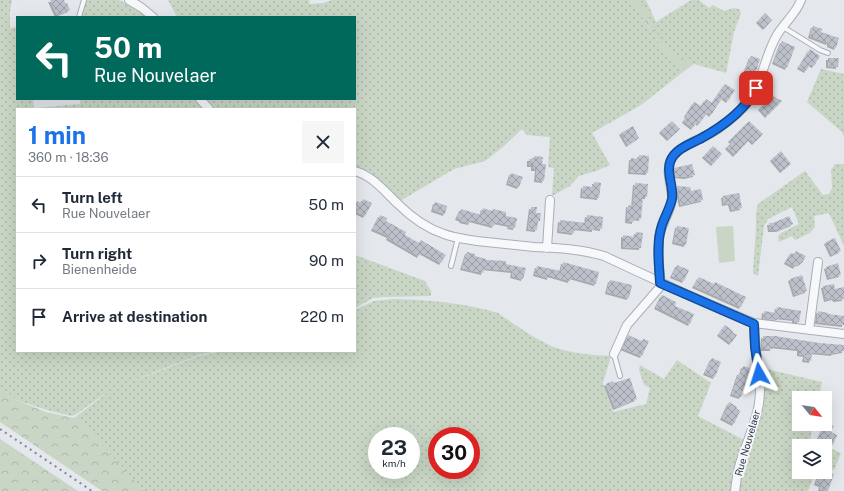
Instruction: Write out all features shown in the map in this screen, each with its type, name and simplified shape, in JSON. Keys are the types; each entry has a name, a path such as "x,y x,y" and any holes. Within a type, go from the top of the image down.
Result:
{"street":[{"path":"129,0 152,16"},
{"path":"614,354 627,325 656,292 660,283 659,238 662,225 672,199 669,169 670,162 674,154 718,129 746,105 756,88 772,44 796,11 801,0"},
{"path":"201,100 208,108"},
{"path":"356,171 374,181 407,212 426,226 445,235 507,245 572,249 592,253 604,256 660,283 754,324 844,334"},
{"path":"546,248 550,200"},
{"path":"809,330 818,262"},
{"name":"Rue Nouvelaer","path":"735,491 739,467 755,420 759,402 758,364 755,347 754,324"}],"lane":[{"path":"79,16 84,0"},
{"path":"783,27 820,50 828,53"},
{"path":"451,266 458,237"},
{"path":"614,354 620,376"}],"green space":[{"path":"0,0 12,0 10,11 10,28 16,27 16,100 33,100 34,108 16,108 16,352 212,352 199,355 112,389 75,415 71,416 16,400 0,388"},
{"path":"86,0 118,0 131,5 147,16 81,16"},
{"path":"168,0 309,0 310,4 323,3 332,0 631,0 659,43 683,72 641,105 592,133 610,165 579,176 570,186 552,196 554,168 548,167 550,137 527,135 522,129 485,161 454,169 400,201 369,171 356,168 356,108 213,108 207,100 356,100 356,16 176,16"},
{"path":"631,0 640,0 661,40 670,51 694,64 683,72 659,43"},
{"path":"640,0 646,0 656,22 691,0 699,0 709,8 713,5 724,11 734,8 739,9 741,13 734,32 726,73 689,62 665,47 656,35"},
{"path":"821,69 844,74 844,137 842,132 807,102"},
{"path":"80,100 198,100 205,108 34,108 80,104"},
{"path":"835,164 844,164 844,246 829,213 814,216 815,227 810,233 795,240 792,236 779,242 778,236 781,233 799,224 792,207 768,219 764,226 758,276 753,273 756,213 758,204 805,171 823,195 829,194 832,188 831,170"},
{"path":"733,226 735,261 719,263 716,227"},
{"path":"356,255 425,281 431,291 431,296 373,298 356,307"},
{"path":"396,299 460,304 498,313 545,343 566,351 611,356 603,383 613,412 646,404 650,388 644,385 639,370 640,365 664,379 677,360 711,383 698,416 746,441 733,491 144,491 80,422 74,418 112,389 199,356 218,352 356,352 356,310 374,301"},
{"path":"762,368 822,382 820,391 792,391 792,431 812,431 810,439 792,439 792,479 812,479 808,491 737,491 739,478 757,422"},
{"path":"0,388 16,400 46,412 74,418 80,422 144,491 102,491 0,422"},
{"path":"0,439 78,491 0,491"},
{"path":"832,449 841,453 834,470 832,469"}],"building":[{"path":"50,0 64,0 70,10 57,15"},
{"path":"765,13 772,20 765,28 758,21"},
{"path":"813,26 822,29 821,32 839,38 836,48 829,45 829,41 828,43 810,36"},
{"path":"782,41 795,47 787,68 774,62"},
{"path":"810,49 820,56 814,66 810,64 806,71 799,67"},
{"path":"751,56 760,59 755,75 745,72"},
{"path":"828,58 839,58 838,67 828,66"},
{"path":"725,84 735,90 728,101 723,97 711,115 708,112 699,124 697,122 693,128 684,121 694,102 701,106 706,99 712,103"},
{"path":"773,96 782,101 767,116 760,108"},
{"path":"672,121 680,129 669,139 661,131"},
{"path":"749,121 763,134 754,143 750,139 735,155 727,147 732,142 730,140"},
{"path":"633,126 639,138 628,145 621,133"},
{"path":"713,146 722,154 713,164 704,156"},
{"path":"781,151 791,164 782,171 772,159"},
{"path":"639,155 649,156 648,173 630,172 631,158 639,159"},
{"path":"534,156 543,157 542,164 546,164 544,181 536,180 537,169 533,169 533,165 529,165 529,159 534,159"},
{"path":"692,164 695,175 686,177 675,176 674,168"},
{"path":"511,173 523,177 519,187 508,183"},
{"path":"594,182 601,183 599,198 582,196 583,186 594,187"},
{"path":"635,183 648,184 647,197 643,197 641,219 634,218 634,222 627,221 628,205 633,206"},
{"path":"677,186 690,187 691,191 701,189 703,200 681,205"},
{"path":"739,193 742,208 732,210 730,203 724,204 723,196"},
{"path":"363,199 372,203 365,216 357,212 357,201 361,203"},
{"path":"435,202 447,206 445,214 433,210"},
{"path":"531,207 537,207 536,213 541,213 537,230 528,229"},
{"path":"483,208 492,211 493,209 506,212 506,216 517,218 515,228 509,227 510,225 495,222 494,226 471,220 470,223 461,221 462,220 457,218 461,209 481,215"},
{"path":"380,215 387,218 386,221 406,232 405,235 419,243 421,240 446,255 441,263 421,252 419,256 388,238 389,236 373,229"},
{"path":"587,215 603,217 602,229 594,228 594,230 575,228 574,233 559,231 560,220 586,223"},
{"path":"789,216 793,224 778,230 770,230 769,223 773,223"},
{"path":"677,226 689,228 686,245 674,242"},
{"path":"636,232 643,233 641,248 623,247 623,235 635,237"},
{"path":"835,238 841,251 832,255 826,242"},
{"path":"796,251 806,256 802,263 796,265 795,267 786,262 791,253 795,254"},
{"path":"467,252 475,254 475,256 486,260 506,261 506,264 526,268 523,279 512,276 513,271 484,268 483,273 462,268"},
{"path":"563,262 599,272 596,284 571,277 570,281 549,275 549,278 535,274 537,266 561,271"},
{"path":"838,263 841,275 829,278 826,267"},
{"path":"677,265 689,270 684,281 672,276"},
{"path":"802,275 807,291 795,295 790,279"},
{"path":"699,277 714,284 715,282 746,297 741,307 694,286"},
{"path":"610,280 632,285 629,298 607,292"},
{"path":"834,284 835,289 844,287 844,299 835,300 834,298 826,300 823,286"},
{"path":"662,295 676,302 675,306 694,314 690,324 656,307"},
{"path":"777,307 801,311 799,322 794,322 794,319 777,317 777,320 763,319 764,311 776,313"},
{"path":"818,311 844,316 844,325 817,322"},
{"path":"725,325 737,335 731,343 719,334"},
{"path":"628,335 642,341 643,339 649,341 642,356 622,348"},
{"path":"763,336 775,336 819,343 844,345 844,351 833,354 812,352 811,361 804,360 805,355 799,354 799,349 772,346 772,349 762,349"},
{"path":"712,358 721,362 715,377 705,373"},
{"path":"743,366 750,368 741,397 732,394"},
{"path":"630,378 637,399 615,408 606,384 613,381 614,383"},
{"path":"729,402 740,411 734,424 722,418"},
{"path":"822,431 832,431 837,435 833,445 832,439 818,439"},
{"path":"832,473 834,474 828,491 820,489 821,485 816,483 817,479 832,479"}],"railway":[{"path":"0,429 92,491"}],"route":[{"path":"756,88 746,105 718,129 674,154 670,162 669,169 672,199 662,225 659,238 659,261 660,283 754,324 755,347 759,374"}]}
